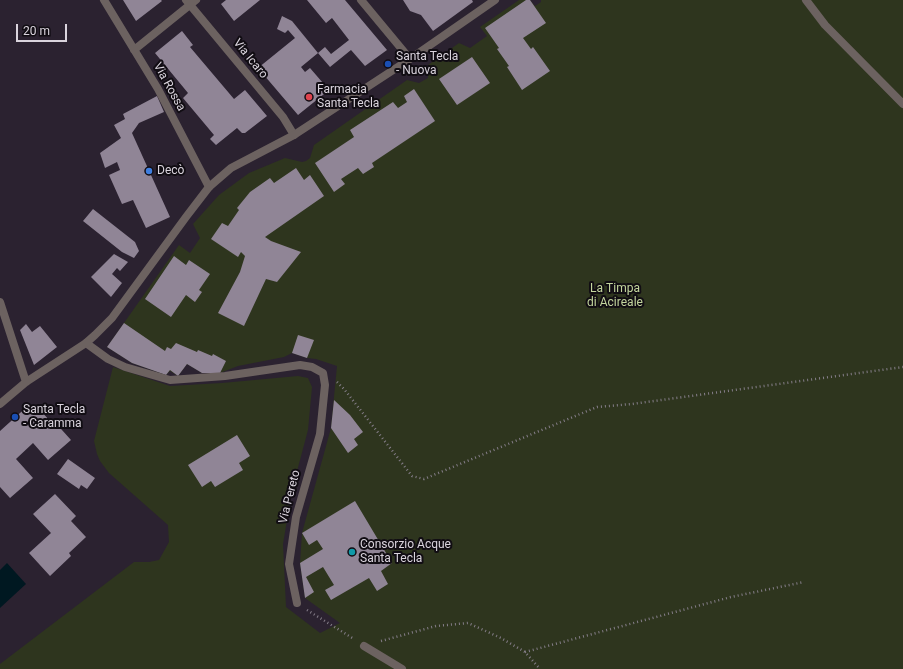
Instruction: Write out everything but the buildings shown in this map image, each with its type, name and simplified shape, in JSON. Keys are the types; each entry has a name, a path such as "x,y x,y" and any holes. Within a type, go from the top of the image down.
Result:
{"street":[{"name":"Via Rossa","path":"104,0 158,89 209,187"},
{"path":"361,0 410,59"},
{"path":"0,404 26,382 86,343 112,318 209,187 231,168 294,135 410,59 495,0"},
{"path":"806,0 825,25 903,104"},
{"path":"134,50 191,2"},
{"name":"Via Icaro","path":"191,2 282,117 294,135"},
{"path":"0,302 26,382"},
{"path":"86,343 108,359 125,367 170,380 224,376 300,365 312,367 323,373"},
{"name":"Via Pereto","path":"297,603 289,564 296,517 320,434 324,385 323,373"},
{"path":"364,646 402,669"}],"path":[{"path":"323,373 334,379 344,389 412,476 424,479 597,407 632,404 903,367"},
{"path":"525,652 731,597 804,582"},
{"path":"297,603 364,646 436,626 468,623 501,638 525,652 540,669"}],"green space":[{"name":"La Timpa di Acireale","path":"519,0 530,0 535,6 541,2 541,0 903,0 903,669 0,669 0,664 134,562 159,560 169,542 168,525 109,473 100,461 97,454 94,441 113,367 170,386 298,376 308,378 312,387 308,430 292,490 283,544 286,607 320,633 340,623 305,598 300,563 302,533 331,428 337,366 292,353 284,357 238,366 220,373 202,373 187,364 178,376 170,371 166,375 132,363 107,347 179,245 190,253 200,238 193,224 219,195 249,173 285,158 302,162 306,161 310,158 314,145 407,80 419,83 428,78 428,65 459,43 470,48 487,36 480,27"}],"water":[{"path":"7,563 26,584 0,608 0,570"}],"place":[{"name":"Santa Tecla - Nuova","path":"388,64"},
{"name":"Farmacia Santa Tecla","path":"309,97"},
{"name":"Decò","path":"149,171"},
{"name":"Santa Tecla - Caramma","path":"15,417"},
{"name":"Consorzio Acque Santa Tecla","path":"352,552"}]}
